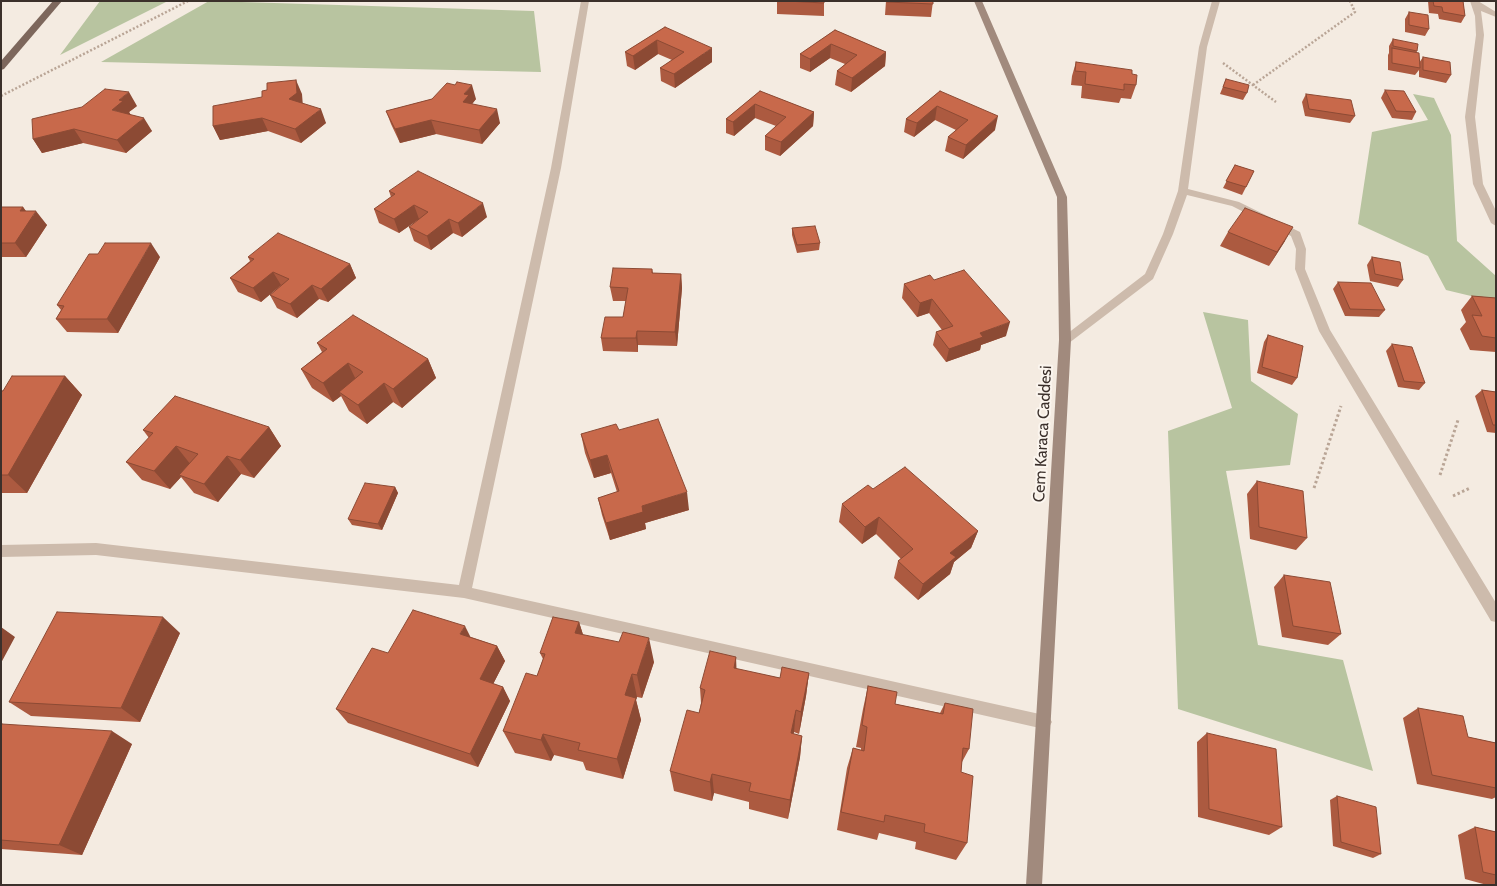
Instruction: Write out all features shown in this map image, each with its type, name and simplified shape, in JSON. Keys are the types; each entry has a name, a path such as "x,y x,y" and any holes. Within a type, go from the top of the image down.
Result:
{"main road":[{"path":"1,68 58,1"}],"street":[{"path":"464,592 556,168 585,1"},
{"name":"Cem Karaca Caddesi","path":"978,1 1062,197 1065,340 1034,885"},
{"path":"1065,340 1149,276 1168,234 1183,191 1203,47 1216,1"},
{"path":"1475,3 1496,15"},
{"path":"1475,3 1480,35 1470,117 1478,184 1496,222"},
{"path":"1183,191 1236,204 1296,234 1301,249 1300,270 1325,332 1496,616"},
{"path":"1,551 96,549 464,592 1044,722"}],"path":[{"path":"1,96 188,1"},
{"path":"1253,85 1354,12 1350,1"},
{"path":"1203,47 1276,102"},
{"path":"1314,488 1351,376"},
{"path":"1429,506 1458,420"}],"green space":[{"path":"100,1 168,1 60,55"},
{"path":"209,1 534,11 541,72 101,62"},
{"path":"1413,94 1434,98 1451,135 1457,241 1496,276 1496,302 1446,290 1428,256 1358,224 1372,132 1428,120"},
{"path":"1203,312 1248,320 1251,381 1298,414 1290,465 1226,471 1258,645 1343,660 1373,771 1178,709 1168,431 1232,408"}],"building":[{"path":"786,1 824,1 824,3"},
{"path":"887,1 933,1 933,4 887,2"},
{"path":"1433,1 1463,1 1465,16 1443,12 1442,7 1434,6"},
{"path":"1409,12 1428,15 1429,29 1409,25"},
{"path":"665,27 712,48 674,74 660,68 684,52 657,40 633,56 625,52"},
{"path":"835,30 886,52 852,78 837,71 857,55 831,44 810,59 800,54"},
{"path":"1393,39 1418,44 1417,51 1393,46"},
{"path":"1392,48 1419,53 1420,68 1392,63"},
{"path":"1423,57 1450,62 1451,75 1423,70"},
{"path":"1076,62 1132,70 1132,74 1137,75 1136,85 1124,84 1124,90 1085,84 1086,72 1075,71"},
{"path":"1226,79 1249,85 1247,93 1223,87"},
{"path":"296,80 297,93 289,99 321,109 295,129 262,118 213,126 213,106 262,97 262,91 267,90 267,83"},
{"path":"457,82 472,85 464,94 469,95 463,102 497,109 479,130 431,120 395,129 386,111 432,99 447,83 455,85"},
{"path":"105,89 129,92 119,100 123,101 112,110 144,118 117,140 74,129 33,139 32,119 82,107"},
{"path":"1385,90 1404,91 1416,112 1396,111"},
{"path":"760,91 814,112 781,142 765,136 786,117 755,104 733,122 726,119"},
{"path":"940,91 998,116 966,145 948,137 968,120 937,106 917,123 906,119"},
{"path":"1306,94 1351,100 1355,116 1309,109"},
{"path":"1235,165 1254,171 1246,187 1226,181"},
{"path":"418,171 483,203 458,223 449,219 427,236 409,227 428,212 414,205 394,219 374,209 395,194 389,191"},
{"path":"1,207 23,207 20,211 36,211 15,243 1,243"},
{"path":"1245,208 1293,227 1277,252 1228,232"},
{"path":"815,226 820,243 797,245 792,228"},
{"path":"278,233 350,264 321,289 312,285 290,304 270,295 289,279 273,272 253,288 230,278 254,259 248,257"},
{"path":"105,243 151,243 107,319 56,319 64,306 57,305 89,254 98,254"},
{"path":"1372,257 1400,262 1403,280 1375,274"},
{"path":"613,268 652,269 652,273 681,274 675,332 637,331 636,338 601,338 605,317 623,317 628,288 610,287"},
{"path":"964,270 1010,322 980,333 983,337 949,349 936,332 953,326 932,299 920,303 904,284 930,275 934,280"},
{"path":"1338,282 1371,283 1385,310 1350,309"},
{"path":"1472,296 1496,298 1496,338 1482,336 1472,315 1482,316"},
{"path":"353,315 428,359 393,389 384,383 358,405 339,392 363,372 348,363 323,383 301,369 327,349 317,343"},
{"path":"1268,335 1303,346 1297,378 1262,367"},
{"path":"1392,344 1412,347 1425,383 1404,381"},
{"path":"12,376 65,376 8,475 1,475 1,391 3,391"},
{"path":"1482,390 1496,392 1496,425 1493,425"},
{"path":"175,396 269,427 240,460 227,456 204,484 179,475 198,454 176,446 154,471 126,462 153,433 143,430"},
{"path":"658,419 687,492 642,506 643,512 606,523 598,498 619,491 607,455 590,460 581,434 616,424 619,430"},
{"path":"905,467 978,531 950,553 956,557 923,584 898,561 913,549 879,517 865,527 842,504 868,485 873,489"},
{"path":"1257,481 1303,491 1307,538 1259,527"},
{"path":"365,483 395,487 378,524 348,519"},
{"path":"1284,575 1330,582 1341,634 1293,626"},
{"path":"413,610 465,626 460,634 497,646 480,679 503,687 470,754 336,709 372,648 388,653"},
{"path":"57,612 163,617 121,708 9,702"},
{"path":"553,617 579,622 575,633 619,642 623,632 649,638 637,675 632,674 625,695 636,698 617,759 578,750 580,743 543,734 541,740 503,731 526,673 537,676 545,654 540,653"},
{"path":"710,651 736,657 734,668 780,678 782,667 809,673 801,712 796,710 791,733 802,736 790,800 749,791 751,783 712,774 710,782 670,771 687,710 699,713 705,690 700,688"},
{"path":"868,686 897,692 895,704 943,714 945,703 973,709 969,749 963,748 961,772 973,776 967,843 924,832 925,824 885,815 884,822 841,812 853,748 864,751 867,727 862,725"},
{"path":"1418,708 1463,716 1468,737 1496,743 1496,788 1432,775"},
{"path":"2,724 112,731 59,845 1,840"},
{"path":"1207,733 1276,749 1282,827 1209,809"},
{"path":"1337,796 1376,807 1381,854 1341,842"},
{"path":"1475,827 1496,832 1496,875 1483,872"}]}
